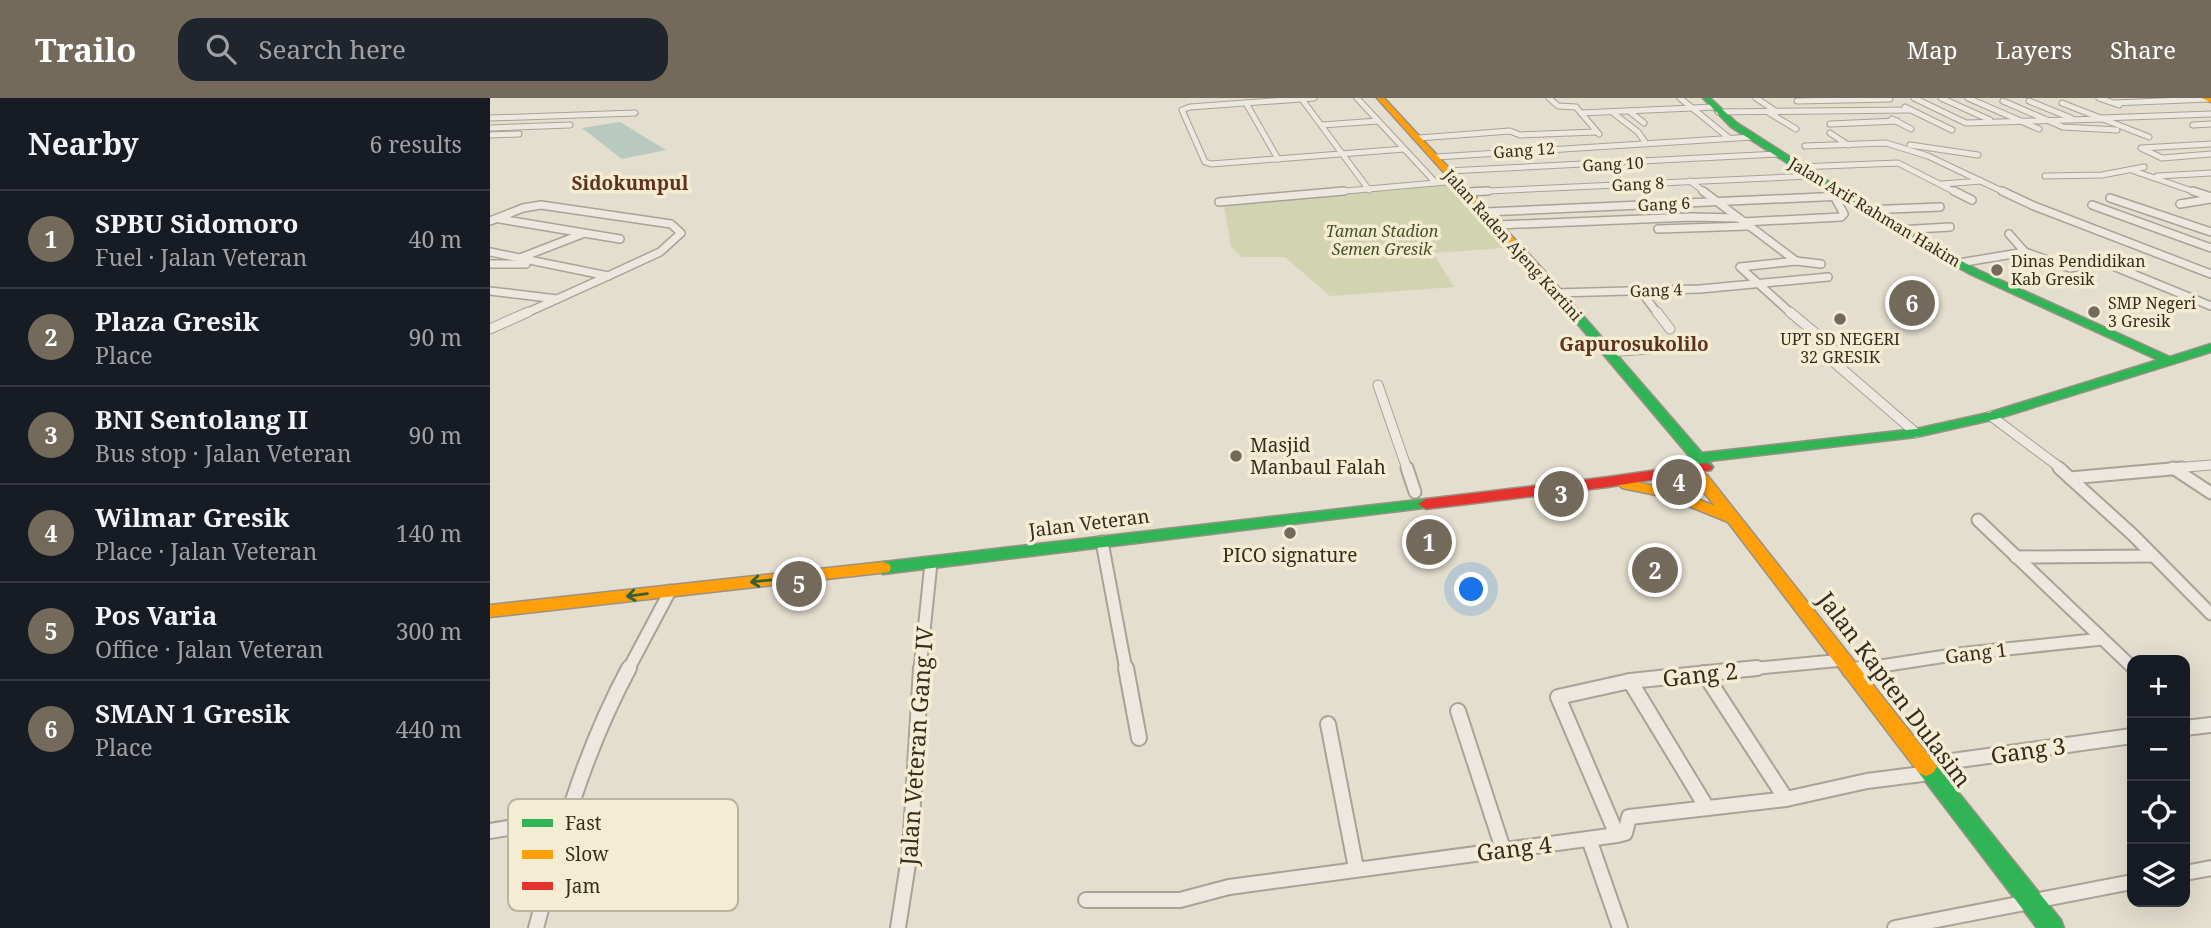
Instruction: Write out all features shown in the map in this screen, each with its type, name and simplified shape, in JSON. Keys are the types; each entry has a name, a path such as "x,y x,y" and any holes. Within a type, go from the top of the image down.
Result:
{"main road":[{"name":"Jalan Raden Ajeng Kartini","path":"1372,98 1697,466"},
{"name":"Jalan Raden Ajeng Kartini","path":"1380,98 1436,158 1443,179 1466,191 1608,352 1697,466"},
{"name":"Jalan Arif Rahman Hakim","path":"1712,105 1838,196 1898,230 1959,263 2170,361"},
{"path":"1697,466 1737,455 1916,433 1985,418 2211,348"},
{"name":"Jalan Veteran","path":"490,599 790,571 931,563 1608,482 1697,466"},
{"name":"Jalan Veteran","path":"816,569 1415,492 1697,466"},
{"name":"Jalan Kapten Dulasim","path":"1697,466 1734,519 1926,769 2052,928"},
{"path":"1608,482 1670,493 1734,519"},
{"name":"Jalan Veteran","path":"490,611 670,591 708,580"}],"street":[{"path":"1302,98 1370,190"},
{"path":"1314,98 1190,107 1182,110 1205,162 1215,164 1404,149"},
{"path":"1357,98 1404,149 1443,179"},
{"path":"1549,98 1558,106 1574,107 1596,132 1613,144"},
{"path":"1681,98 1689,108 1729,138"},
{"path":"1756,98 1777,112"},
{"path":"1914,98 1965,122 2211,114"},
{"path":"1941,98 1994,122"},
{"path":"1968,98 2039,129"},
{"path":"2099,98 2147,115"},
{"path":"1800,100 1888,99 1952,130"},
{"path":"2114,103 2208,99"},
{"path":"1800,100 1827,112 1842,126"},
{"path":"1800,100 1830,124 1842,126 1897,121"},
{"path":"2158,100 2190,114"},
{"path":"2003,101 2063,127 2118,130"},
{"path":"2029,101 2100,129"},
{"path":"1898,103 1951,102"},
{"path":"1246,103 1278,159"},
{"path":"2062,103 2150,136"},
{"path":"1581,113 1712,105 1768,112 1910,110"},
{"path":"1877,110 1912,129"},
{"path":"1629,111 1644,123"},
{"path":"490,118 500,112"},
{"path":"1612,112 1638,132 1645,142"},
{"path":"1768,112 1796,129"},
{"path":"490,118 635,113"},
{"path":"1321,125 1378,121"},
{"path":"2193,125 2211,124"},
{"path":"490,128 570,125"},
{"path":"1419,138 1513,131 1520,135 1596,132"},
{"path":"490,135 535,133"},
{"path":"1830,133 1848,145"},
{"name":"Gang 12","path":"1436,158 1613,144 1753,137"},
{"path":"1886,144 1938,159 2034,206 2211,274"},
{"path":"1805,146 1886,144 1978,155"},
{"path":"2180,164 2141,148 2211,144"},
{"name":"Gang 10","path":"1219,202 1370,190 1443,179 1778,154"},
{"path":"2162,158 2211,154"},
{"name":"Gang 8","path":"1466,191 1690,181 1898,163 1972,200"},
{"path":"2045,176 2098,176 2144,167"},
{"path":"2130,169 2211,198"},
{"path":"2151,177 2211,173"},
{"path":"1690,181 1796,261"},
{"path":"1942,184 1984,181"},
{"path":"1658,229 1841,217 1844,214 1838,196"},
{"name":"Gang 6","path":"1485,212 1838,196"},
{"path":"2110,198 2211,232"},
{"path":"2180,204 2211,198"},
{"path":"490,328 663,249 679,239 681,233 671,224 541,205 523,208 494,220"},
{"path":"2092,205 2211,248"},
{"path":"1865,210 1940,206"},
{"path":"1497,225 1691,217 1743,222"},
{"path":"494,220 620,239"},
{"path":"1898,230 1950,227"},
{"path":"520,258 584,233"},
{"path":"2009,234 2025,252 2070,268 2101,261 2211,306"},
{"path":"490,252 608,276"},
{"path":"1959,263 2025,252"},
{"path":"1822,264 1796,261 1740,267 1755,283 1832,347 1827,353 1828,357 1916,433"},
{"path":"490,264 547,265"},
{"name":"Gang 4","path":"1556,293 1700,289 1828,277"},
{"path":"1640,290 1670,329"},
{"path":"490,291 558,299"},
{"path":"1608,352 1703,345"},
{"path":"1378,385 1415,492"},
{"path":"1985,418 2024,439 2070,478 2211,614"},
{"path":"2070,478 2211,465"},
{"path":"2173,468 2211,493"},
{"path":"1978,520 2127,662"},
{"path":"1102,542 1139,738"},
{"path":"2016,556 2153,556"},
{"name":"Jalan Veteran Gang IV","path":"898,928 910,851 921,661 931,563"},
{"path":"572,799 602,719 670,591"},
{"name":"Gang 1","path":"1847,666 2102,639"},
{"name":"Gang 2","path":"1617,835 1558,697 1630,681 1704,673 1847,666"},
{"path":"1704,673 1786,799"},
{"path":"1630,681 1707,808"},
{"path":"1458,711 1503,849"},
{"path":"1328,724 1331,749 1348,814 1356,868"},
{"path":"2190,728 2211,725"},
{"name":"Gang 3","path":"1926,769 2127,737"},
{"path":"1617,835 1625,833 1629,817 1786,799 1926,769"},
{"path":"490,831 508,828"},
{"name":"Gang 4","path":"1086,901 1180,900 1229,887 1356,868 1617,835"},
{"path":"1589,839 1620,928"},
{"path":"2190,872 2211,868"},
{"path":"1895,928 2127,883"},
{"path":"536,928 540,911"}],"green space":[{"name":"Taman Stadion Semen Gresik","path":"1447,183 1504,248 1433,253 1454,287 1330,296 1285,257 1242,257 1231,247 1224,205"}],"shaded area":[{"path":"620,122 666,150 622,159 582,128"}],"traffic: fast":[{"path":"1706,98 1734,125 1898,230 1974,272 2170,361"},
{"path":"1542,275 1706,467"},
{"path":"1699,458 1916,433 1991,416 2211,348"},
{"path":"883,568 1426,504"},
{"path":"1926,767 2052,928"}],"traffic: slow":[{"path":"1380,98 1542,275"},
{"path":"2204,98 2211,100"},
{"path":"1691,468 1702,478 1926,767"},
{"path":"1627,485 1670,493 1734,519"},
{"path":"490,611 883,568"}],"traffic: jam":[{"path":"1426,504 1706,467"}],"place":[{"name":"Dinas Pendidikan Kab Gresik","path":"1997,270"},
{"name":"SMAN 1 Gresik","path":"1912,303"},
{"name":"SMP Negeri 3 Gresik","path":"2094,312"},
{"name":"UPT SD NEGERI 32 GRESIK","path":"1840,319"},
{"name":"Masjid Manbaul Falah","path":"1236,456"},
{"name":"Wilmar Gresik","path":"1679,482"},
{"name":"BNI Sentolang II","path":"1561,494"},
{"name":"PICO signature","path":"1290,533"},
{"name":"SPBU Sidomoro","path":"1429,542"},
{"name":"Plaza Gresik","path":"1655,570"},
{"name":"Pos Varia","path":"799,584"}],"district":[{"name":"Sidokumpul","path":"630,183"},
{"name":"Gapurosukolilo","path":"1634,344"}]}
